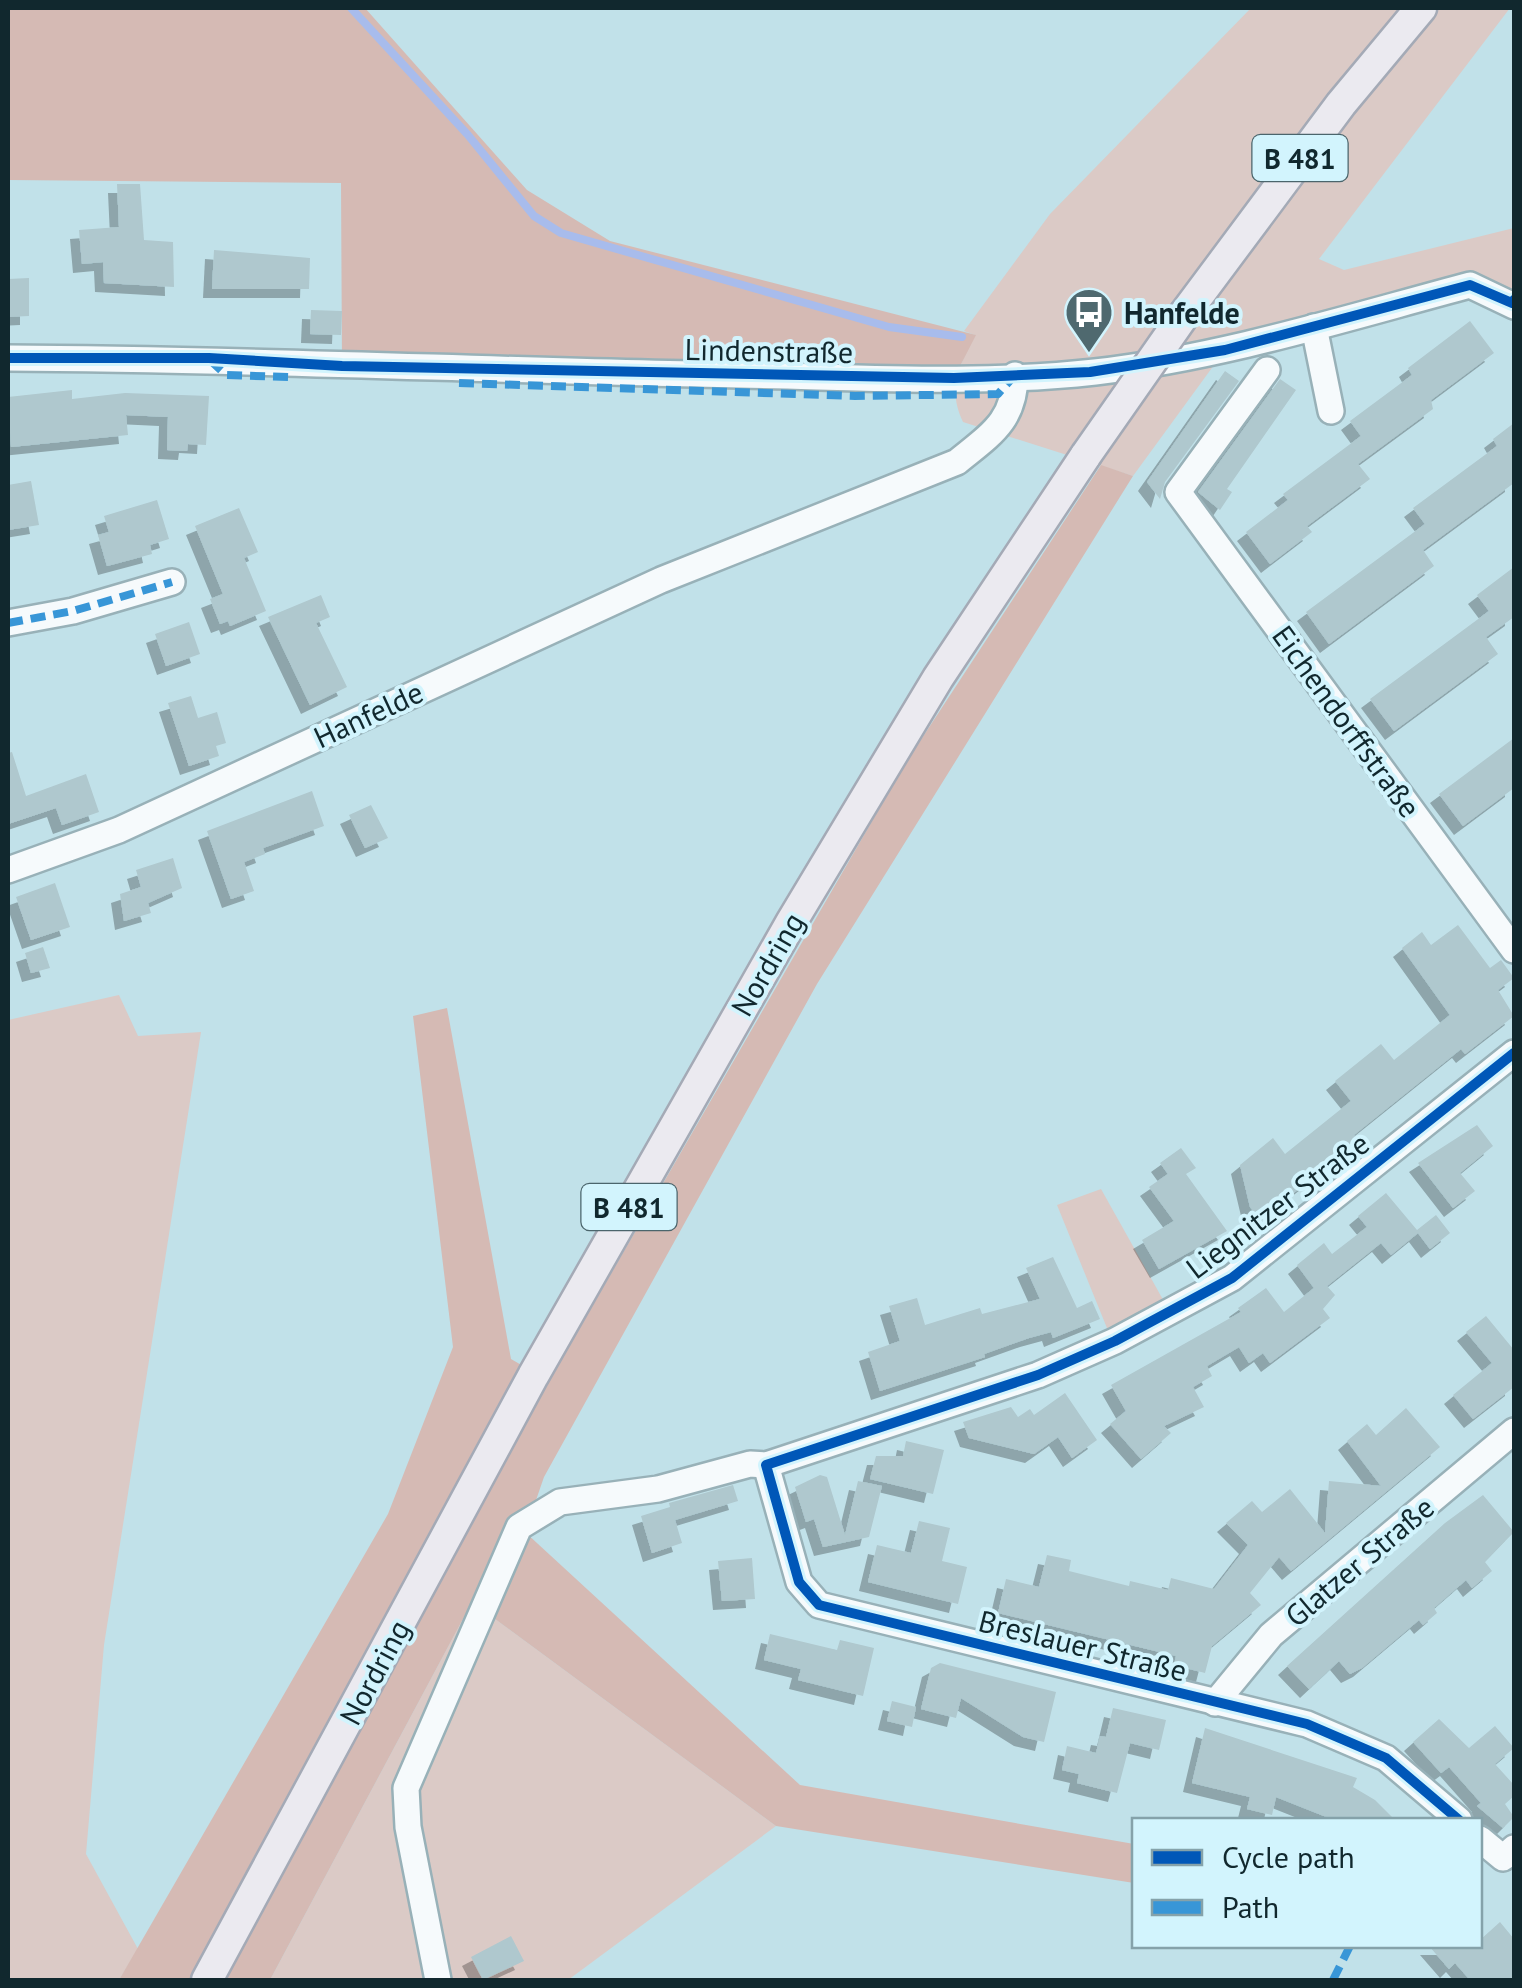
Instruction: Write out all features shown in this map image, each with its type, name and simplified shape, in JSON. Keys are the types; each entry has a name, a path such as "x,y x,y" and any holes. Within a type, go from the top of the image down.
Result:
{"main road":[{"name":"Nordring","path":"207,1980 533,1376 782,938 938,678 1086,454 1186,312 1317,135 1420,8"}],"street":[{"name":"Lindenstraße","path":"8,358 209,358 687,374 1015,375 1111,370 1225,350 1470,285 1514,303"},
{"path":"1314,326 1331,411"},
{"name":"Eichendorffstraße","path":"1266,370 1178,492 1514,950"},
{"name":"Hanfelde","path":"8,870 119,830 661,580 957,462 994,432 1015,402 1015,375"},
{"path":"8,623 74,611 172,582"},
{"name":"Liegnitzer Straße","path":"438,1980 408,1827 406,1788 519,1527 560,1502 658,1489 750,1464 766,1465 1038,1375 1115,1342 1215,1287 1514,1053"},
{"name":"Glatzer Straße","path":"1215,1703 1271,1636 1514,1431"},
{"name":"Breslauer Straße","path":"766,1465 800,1582 819,1605 1307,1724 1386,1758 1456,1818"},
{"path":"1482,1839 1508,1853"}],"shaded area":[{"path":"8,8 365,8 527,190 610,241 976,335 954,378 342,366 341,183 8,180"},
{"path":"1251,8 1510,8 1319,259 1344,270 1514,228 1514,300 1491,292 1225,350 1133,476 963,422 956,388 975,335 964,331 1050,214"},
{"path":"1101,465 1133,476 817,984 544,1477 525,1532 800,1785 1132,1844 1132,1883 776,1826 472,1602 270,1980 119,1980 388,1514 453,1347 413,1016 447,1008 511,1359 549,1381 905,764"},
{"path":"119,995 138,1036 201,1032 104,1645 86,1854 138,1949 119,1980 8,1980 8,1020"},
{"path":"1101,1189 1166,1305 1109,1333 1057,1205"},
{"path":"472,1602 776,1826 568,1980 270,1980"}],"building":[{"path":"117,184 140,184 144,240 173,242 174,287 104,283 103,262 82,264 79,230 119,227"},
{"path":"214,250 310,258 309,289 212,289"},
{"path":"29,278 29,316 8,317 8,279"},
{"path":"311,310 342,311 341,335 310,334"},
{"path":"1470,321 1494,353 1431,400 1433,409 1358,464 1370,479 1307,526 1312,532 1270,564 1246,532 1288,500 1283,494 1361,436 1350,421 1412,375 1408,368"},
{"path":"1225,371 1239,381 1165,482 1160,499 1147,482"},
{"path":"1280,379 1296,390 1227,489 1232,492 1220,510 1198,492"},
{"path":"72,390 72,399 125,393 209,396 206,445 188,444 187,451 167,450 168,417 126,415 128,435 11,447 8,397"},
{"path":"1514,423 1514,483 1423,550 1434,566 1329,644 1306,612 1425,524 1413,508 1497,446 1493,439"},
{"path":"31,481 39,525 8,530 8,485"},
{"path":"157,500 169,539 150,545 152,554 107,566 98,535 109,532 104,516"},
{"path":"239,508 258,552 244,558 266,611 230,626 228,621 220,624 210,599 223,594 195,526"},
{"path":"1514,567 1514,617 1486,637 1498,654 1394,731 1370,699 1489,611 1477,595"},
{"path":"321,595 330,617 316,623 347,687 310,705 268,617"},
{"path":"189,622 200,654 166,666 155,634"},
{"path":"191,696 198,718 217,712 226,743 216,746 219,756 189,766 168,703"},
{"path":"1514,738 1514,788 1463,826 1439,794"},
{"path":"12,752 26,796 86,774 99,812 62,825 56,808 8,824 8,753"},
{"path":"312,791 324,826 263,848 265,854 244,862 254,891 231,899 207,831"},
{"path":"371,805 388,838 365,848 349,815"},
{"path":"173,858 182,888 148,903 151,913 124,921 120,894 141,887 136,870"},
{"path":"55,883 70,927 31,940 16,897"},
{"path":"1458,925 1490,968 1501,960 1514,978 1498,990 1514,1016 1465,1054 1461,1049 1354,1135 1358,1140 1335,1161 1260,1219 1250,1207 1240,1165 1273,1138 1285,1154 1351,1101 1335,1081 1381,1044 1394,1060 1450,1015 1402,948 1422,932 1431,945"},
{"path":"43,947 50,968 31,973 25,953"},
{"path":"1477,1125 1493,1146 1460,1173 1475,1191 1453,1208 1418,1163"},
{"path":"1181,1148 1196,1168 1186,1174 1227,1231 1159,1269 1142,1240 1174,1221 1149,1187 1168,1174 1160,1163"},
{"path":"1386,1193 1417,1230 1436,1215 1450,1233 1430,1249 1418,1233 1391,1255 1381,1243 1327,1286 1335,1295 1323,1309 1330,1318 1270,1363 1263,1353 1249,1363 1239,1347 1207,1366 1212,1376 1193,1387 1204,1407 1164,1426 1171,1433 1141,1459 1110,1424 1126,1411 1111,1385 1241,1312 1238,1308 1266,1288 1284,1312 1314,1288 1297,1265 1324,1243 1332,1254 1367,1227 1358,1216"},
{"path":"1053,1257 1077,1308 1092,1301 1100,1319 1053,1338 1051,1332 1029,1338 984,1354 985,1357 880,1391 868,1352 900,1341 889,1306 917,1298 925,1325 980,1308 982,1314 1040,1299 1026,1268"},
{"path":"1486,1316 1514,1350 1514,1387 1473,1419 1453,1395 1492,1363 1466,1332"},
{"path":"1065,1393 1097,1440 1072,1458 1058,1437 1034,1454 969,1438 963,1422 1011,1407 1018,1417 1030,1409 1034,1415"},
{"path":"1406,1408 1440,1447 1291,1571 1279,1557 1250,1593 1261,1605 1212,1646 1205,1673 1174,1665 1176,1656 998,1613 1006,1579 1039,1587 1047,1555 1071,1560 1069,1571 1129,1586 1130,1581 1168,1590 1171,1578 1214,1589 1248,1545 1226,1523 1252,1501 1262,1512 1290,1489 1325,1533 1329,1481 1381,1486 1347,1441 1367,1424 1376,1435"},
{"path":"906,1441 944,1450 933,1494 870,1479 876,1456 903,1456"},
{"path":"820,1475 827,1477 845,1535 858,1481 882,1486 869,1537 823,1547 814,1519 806,1522 795,1487"},
{"path":"733,1485 738,1501 675,1520 682,1543 652,1553 641,1516 670,1507 669,1503"},
{"path":"1483,1495 1514,1532 1485,1562 1492,1571 1472,1588 1466,1580 1434,1608 1437,1613 1423,1625 1419,1620 1362,1668 1350,1674 1339,1661 1309,1689 1287,1666 1445,1523"},
{"path":"919,1521 950,1528 942,1561 967,1567 958,1604 868,1582 877,1545 911,1553"},
{"path":"752,1558 755,1599 722,1601 718,1561"},
{"path":"770,1634 837,1650 840,1640 874,1648 863,1696 798,1680 801,1669 764,1660"},
{"path":"940,1663 1056,1692 1044,1742 1023,1737 961,1698 956,1718 921,1709 931,1668"},
{"path":"892,1701 916,1707 912,1727 887,1721"},
{"path":"1113,1708 1166,1720 1159,1750 1130,1743 1117,1793 1077,1783 1079,1774 1062,1770 1067,1746 1096,1753 1100,1736 1106,1737"},
{"path":"1439,1719 1469,1748 1495,1726 1514,1748 1495,1764 1514,1785 1514,1796 1505,1804 1514,1817 1503,1828 1477,1806 1481,1803 1449,1767 1441,1773 1413,1742"},
{"path":"1205,1728 1357,1778 1353,1787 1375,1800 1393,1818 1329,1818 1276,1797 1272,1815 1247,1809 1250,1797 1192,1783"},
{"path":"1500,1922 1514,1939 1514,1980 1470,1980 1455,1963 1449,1969 1431,1948 1482,1948 1482,1938"},
{"path":"511,1936 524,1961 483,1980 471,1957"}],"waterway":[{"path":"351,8 468,135 534,216 561,233 889,327 962,337"}],"marked path":[{"path":"210,360 226,375 289,377"},
{"path":"459,383 855,396 998,394 1015,375"},
{"path":"8,623 73,611 172,582"},
{"path":"1333,1980 1349,1948"}],"cycle path":[{"path":"8,358 209,358 342,366 954,378 1090,372 1225,350 1470,285 1512,303 1514,300"},
{"path":"1457,1818 1386,1758 1307,1724 819,1605 799,1582 766,1465 1038,1375 1115,1341 1232,1278 1514,1053"}],"place":[{"name":"Hanfelde","path":"1089,354"}]}
